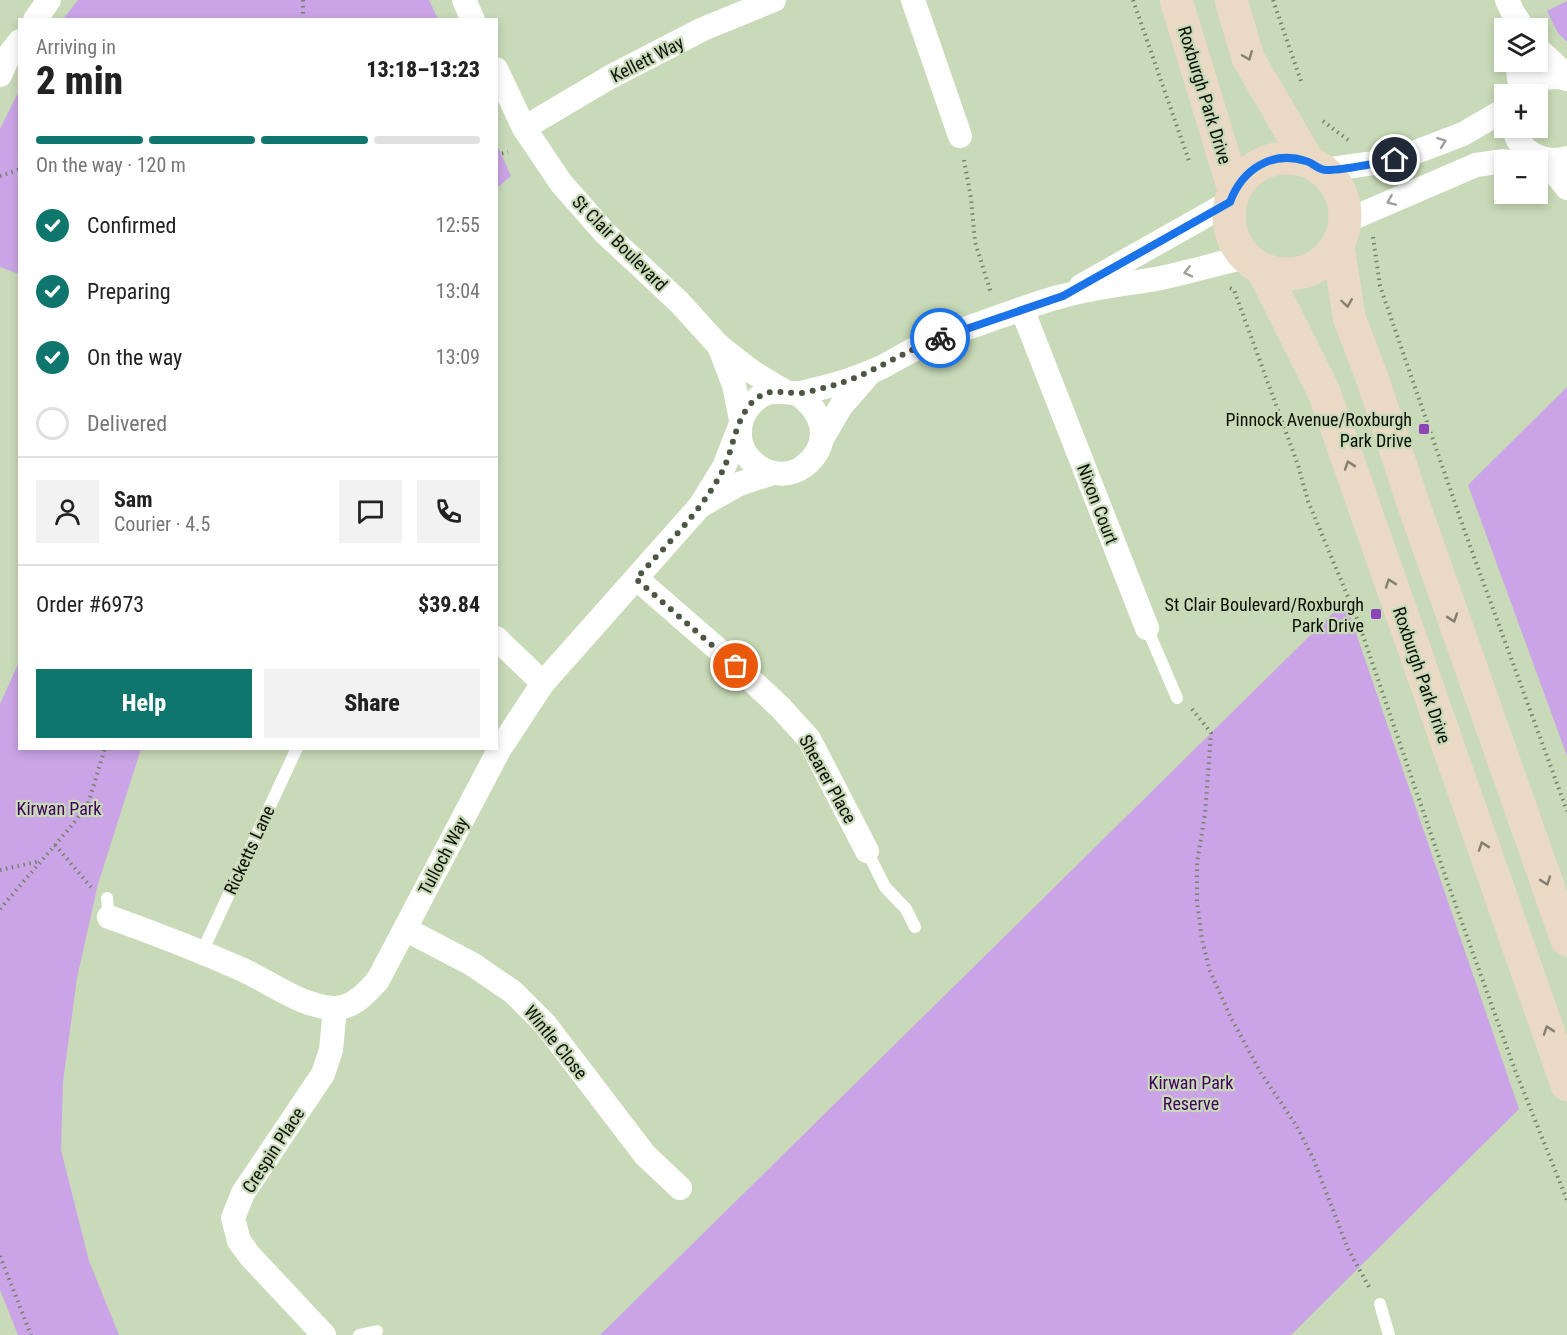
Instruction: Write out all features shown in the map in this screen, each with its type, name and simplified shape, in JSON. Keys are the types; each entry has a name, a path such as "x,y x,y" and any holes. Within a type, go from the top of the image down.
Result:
{"street":[{"path":"36,18 48,0"},
{"path":"464,0 472,18"},
{"name":"Kellett Way","path":"524,128 641,61 703,29 774,0"},
{"path":"913,0 960,136"},
{"name":"Roxburgh Park Drive","path":"1176,0 1232,196"},
{"path":"1231,0 1248,58 1329,166 1344,202 1351,226 1349,317 1567,940"},
{"path":"0,75 9,55 18,44"},
{"path":"1548,59 1567,77"},
{"name":"St Clair Boulevard","path":"498,73 524,128 561,183 605,233 679,302 719,346 751,371 790,392"},
{"path":"1535,84 1551,77 1567,77"},
{"path":"1494,114 1454,138 1395,160 1329,166 1291,157 1273,159 1257,166 1244,176 1232,196 1228,222 1234,241 1254,264 1280,274 1297,274 1314,268 1328,258 1351,226 1476,165 1494,163"},
{"path":"1519,138 1523,146 1549,158 1567,188"},
{"path":"1063,296 1232,196"},
{"path":"870,372 841,406 822,438 818,451 810,462 799,470 773,473 761,469 744,451 740,439 740,423 747,408 757,398 770,392 829,387 870,372 932,341 1063,296 1254,264"},
{"name":"Roxburgh Park Drive","path":"1254,264 1324,392 1567,1085"},
{"name":"Nixon Court","path":"1011,313 1147,628"},
{"name":"St Clair Boulevard","path":"719,346 734,385 740,423"},
{"path":"790,392 808,401 817,411 822,425 822,438"},
{"name":"Tulloch Way","path":"335,1008 357,1002 378,980 499,750 543,683 700,506 724,467 740,423"},
{"name":"Tulloch Way","path":"700,506 739,484 773,473"},
{"name":"Shearer Place","path":"636,579 730,660 781,708 809,739 867,851"},
{"path":"498,640 543,683"},
{"path":"108,907 310,1004 335,1008"},
{"name":"Wintle Close","path":"405,929 472,964 513,992 545,1024 645,1155 680,1188"},
{"name":"Crespin Place","path":"324,1335 250,1256 239,1241 233,1218 243,1192 323,1074 331,1050 335,1008"}],"lane":[{"name":"Nixon Court","path":"1147,628 1177,698"},
{"name":"Ricketts Lane","path":"202,952 296,750"},
{"name":"Shearer Place","path":"867,851 885,887 906,909 915,927"},
{"path":"1380,1304 1389,1335"},
{"path":"359,1335 377,1331"}],"path":[{"path":"303,0 303,18"},
{"path":"1133,0 1193,170"},
{"path":"1273,0 1304,90"},
{"path":"1321,119 1347,139 1329,166"},
{"path":"960,136 971,198 975,242 1011,313"},
{"path":"0,176 18,170"},
{"path":"1351,226 1380,286 1466,534 1567,811"},
{"path":"1223,286 1234,290 1262,361 1308,501 1358,621 1443,870 1511,1059 1567,1200"},
{"path":"1177,698 1194,711 1211,733 1205,814 1197,863 1199,921 1210,971 1231,1018 1261,1073 1296,1125 1313,1158 1348,1249 1380,1304"},
{"path":"0,907 42,861 88,804 104,750"},
{"path":"55,845 108,907"},
{"path":"0,870 42,861"},
{"path":"0,1256 31,1335"}],"green space":[{"path":"78,0 429,0 438,18 64,18"},
{"path":"1567,1 1567,42 1558,33 1547,11"},
{"path":"18,93 18,273 0,267 0,129"},
{"path":"498,147 511,176 498,187"},
{"path":"1567,387 1567,756 1468,485"},
{"name":"Kirwan Park Reserve","path":"1345,601 1519,1109 1291,1335 600,1335"},
{"name":"Kirwan Park","path":"18,664 18,750 141,750 98,884 77,978 63,1082 61,1150 89,1261 119,1335 18,1335 0,1290 0,704"}],"way so far":[{"path":"736,666 636,579 700,506 724,467 747,408 757,398 770,392 796,393 829,387 870,372 940,338"}],"place":[{"name":"Pinnock Avenue/Roxburgh Park Drive","path":"1424,429"},
{"name":"St Clair Boulevard/Roxburgh Park Drive","path":"1376,614"}],"route":[{"path":"940,338 1063,296 1230,202 1234,190 1244,176 1257,166 1273,159 1291,157 1308,161 1324,170 1395,160"}]}
